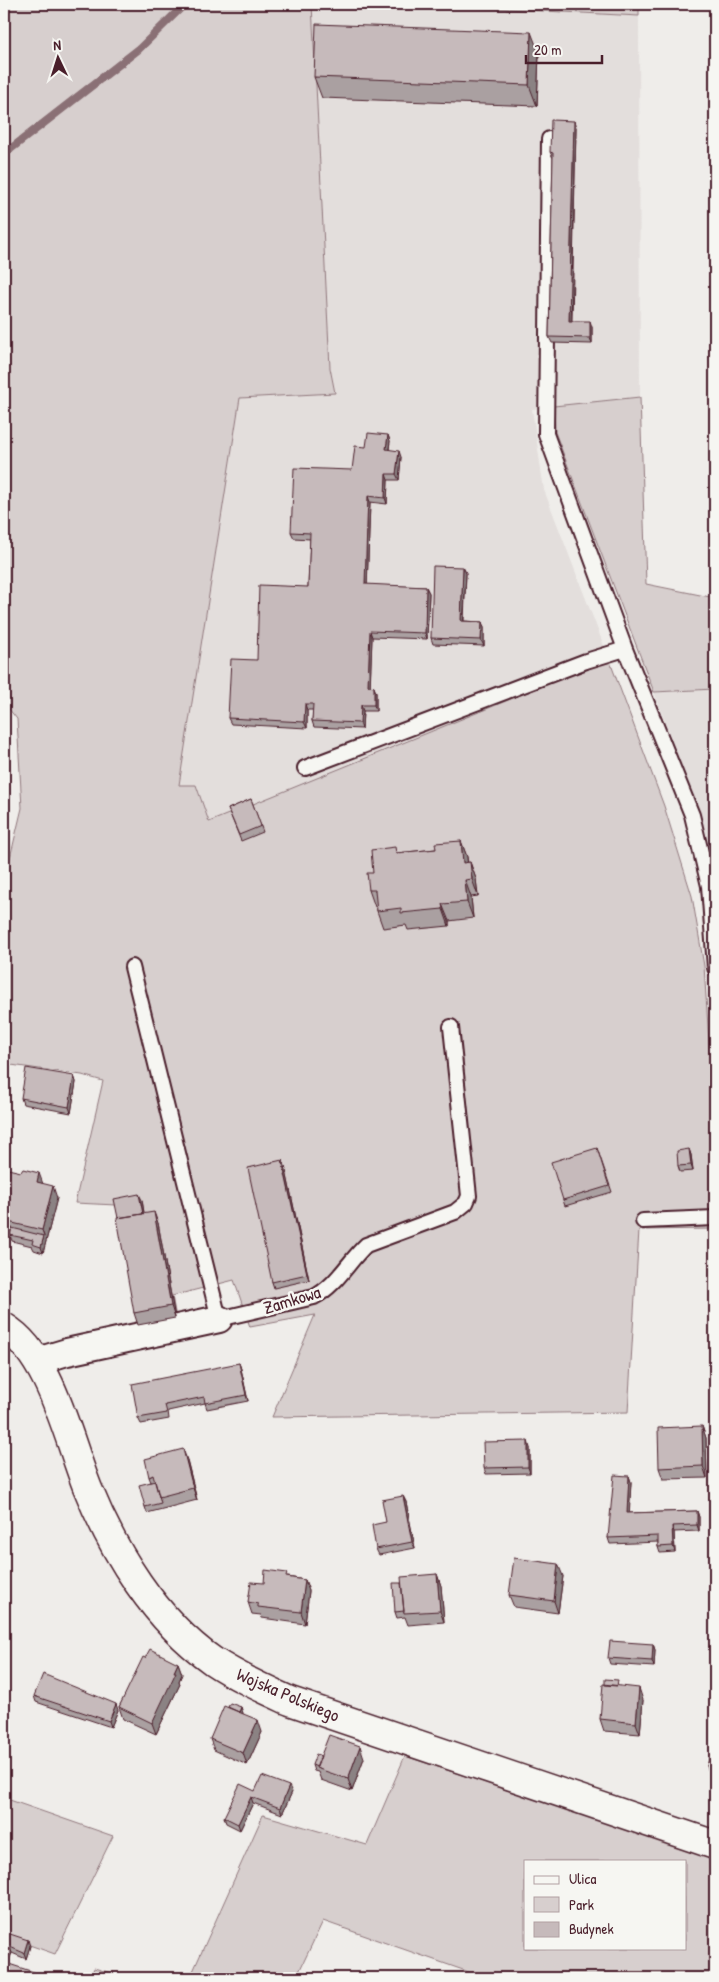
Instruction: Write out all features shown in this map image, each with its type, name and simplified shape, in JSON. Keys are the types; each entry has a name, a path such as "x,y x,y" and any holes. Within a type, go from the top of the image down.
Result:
{"street":[{"name":"Zamkowa","path":"37,1361 67,1352 219,1319"},
{"name":"Wojska Polskiego","path":"4,1329 20,1340 37,1361 98,1511 121,1556 160,1610 212,1660 252,1683 290,1700 715,1845"}],"lane":[{"path":"549,139 546,434 625,649 692,816 709,886 715,968"},
{"path":"305,768 577,664 625,649"},
{"path":"132,967 219,1319"},
{"name":"Zamkowa","path":"219,1319 314,1297 328,1290 366,1245 455,1212 466,1203 469,1196 450,1027"},
{"path":"644,1221 715,1218"}],"shaded area":[{"path":"312,4 411,4 639,16 640,397 532,409 544,490 609,659 209,823 196,785 179,786 240,398 335,393 330,368"},
{"path":"715,689 715,857 654,692"}],"green space":[{"path":"4,4 312,4 330,368 335,393 240,398 179,785 196,785 209,822 609,659 664,806 692,896 704,966 715,1134 715,1229 639,1230 628,1412 272,1417 315,1315 250,1327 234,1280 172,1296 176,1318 138,1325 116,1205 75,1203 103,1081 82,1075 4,1064 4,883 22,808 17,719 4,703"},
{"path":"411,4 639,4 639,16"},
{"path":"640,397 646,584 715,598 715,689 654,692 555,432 554,406"},
{"path":"405,1756 715,1859 715,1978 486,1978 323,1921 296,1978 190,1978 263,1815 367,1845"},
{"path":"4,1798 113,1836 55,1954 4,1936"},
{"path":"94,1968 128,1978 90,1978"}],"building":[{"path":"316,24 531,32 529,85 314,77"},
{"path":"551,120 574,121 569,321 590,321 590,338 549,337 553,153 550,152"},
{"path":"368,433 388,435 386,449 399,451 396,474 386,474 385,498 368,496 365,584 426,587 425,633 370,631 368,686 374,687 374,705 361,705 360,723 312,721 313,704 305,704 304,722 228,718 231,659 257,660 259,585 308,587 310,533 291,532 294,468 352,470 355,446 366,447"},
{"path":"433,566 463,567 461,621 482,622 481,640 431,638"},
{"path":"251,799 261,826 239,835 228,809"},
{"path":"461,841 463,863 470,862 472,879 465,880 467,902 442,904 443,909 401,913 401,908 377,911 375,890 369,890 367,873 373,873 371,850 395,847 396,853 436,849 435,843"},
{"path":"26,1068 74,1076 69,1107 21,1098"},
{"path":"597,1148 609,1186 563,1200 551,1162"},
{"path":"689,1149 691,1165 678,1166 677,1151"},
{"path":"282,1160 307,1274 272,1282 248,1168"},
{"path":"4,1164 8,1165 8,1169 21,1172 23,1169 39,1173 37,1182 53,1186 42,1230 4,1221"},
{"path":"139,1194 143,1214 118,1218 114,1199"},
{"path":"154,1212 171,1306 134,1313 117,1218"},
{"path":"12,1228 44,1236 41,1247 32,1244 33,1240 10,1235"},
{"path":"239,1363 246,1395 205,1403 204,1397 165,1405 167,1413 138,1418 132,1384"},
{"path":"702,1426 703,1466 659,1468 658,1428"},
{"path":"528,1441 528,1467 484,1468 483,1442"},
{"path":"183,1449 193,1488 159,1497 153,1475 149,1477 145,1459"},
{"path":"614,1475 629,1476 627,1513 697,1511 697,1525 672,1526 673,1546 658,1547 658,1536 608,1538"},
{"path":"155,1481 161,1503 145,1507 139,1485"},
{"path":"403,1496 412,1542 376,1549 372,1525 386,1522 382,1500"},
{"path":"514,1558 558,1564 554,1601 509,1595"},
{"path":"265,1570 287,1573 286,1577 305,1580 301,1612 258,1607 258,1604 248,1602 251,1582 264,1583"},
{"path":"437,1574 440,1611 404,1613 401,1577"},
{"path":"393,1583 401,1583 404,1611 395,1612"},
{"path":"610,1641 653,1644 652,1661 608,1658"},
{"path":"150,1649 178,1663 174,1672 176,1672 152,1723 119,1707 143,1657 145,1658"},
{"path":"43,1674 116,1704 109,1721 34,1696"},
{"path":"605,1679 618,1680 617,1686 605,1685"},
{"path":"603,1684 639,1688 636,1723 600,1719"},
{"path":"230,1703 241,1707 239,1712 228,1707"},
{"path":"224,1706 258,1720 243,1753 210,1739"},
{"path":"329,1735 360,1746 348,1779 316,1768"},
{"path":"715,1740 715,1769 707,1766"},
{"path":"316,1754 321,1756 317,1767 312,1765"},
{"path":"262,1776 289,1786 280,1808 251,1797 238,1824 224,1817 240,1784 255,1791"},
{"path":"4,1932 28,1940 24,1953 10,1947 7,1953 4,1951"},
{"path":"9,1964 52,1978 4,1978"}],"waterway":[{"path":"4,154 139,49 185,4"}]}
